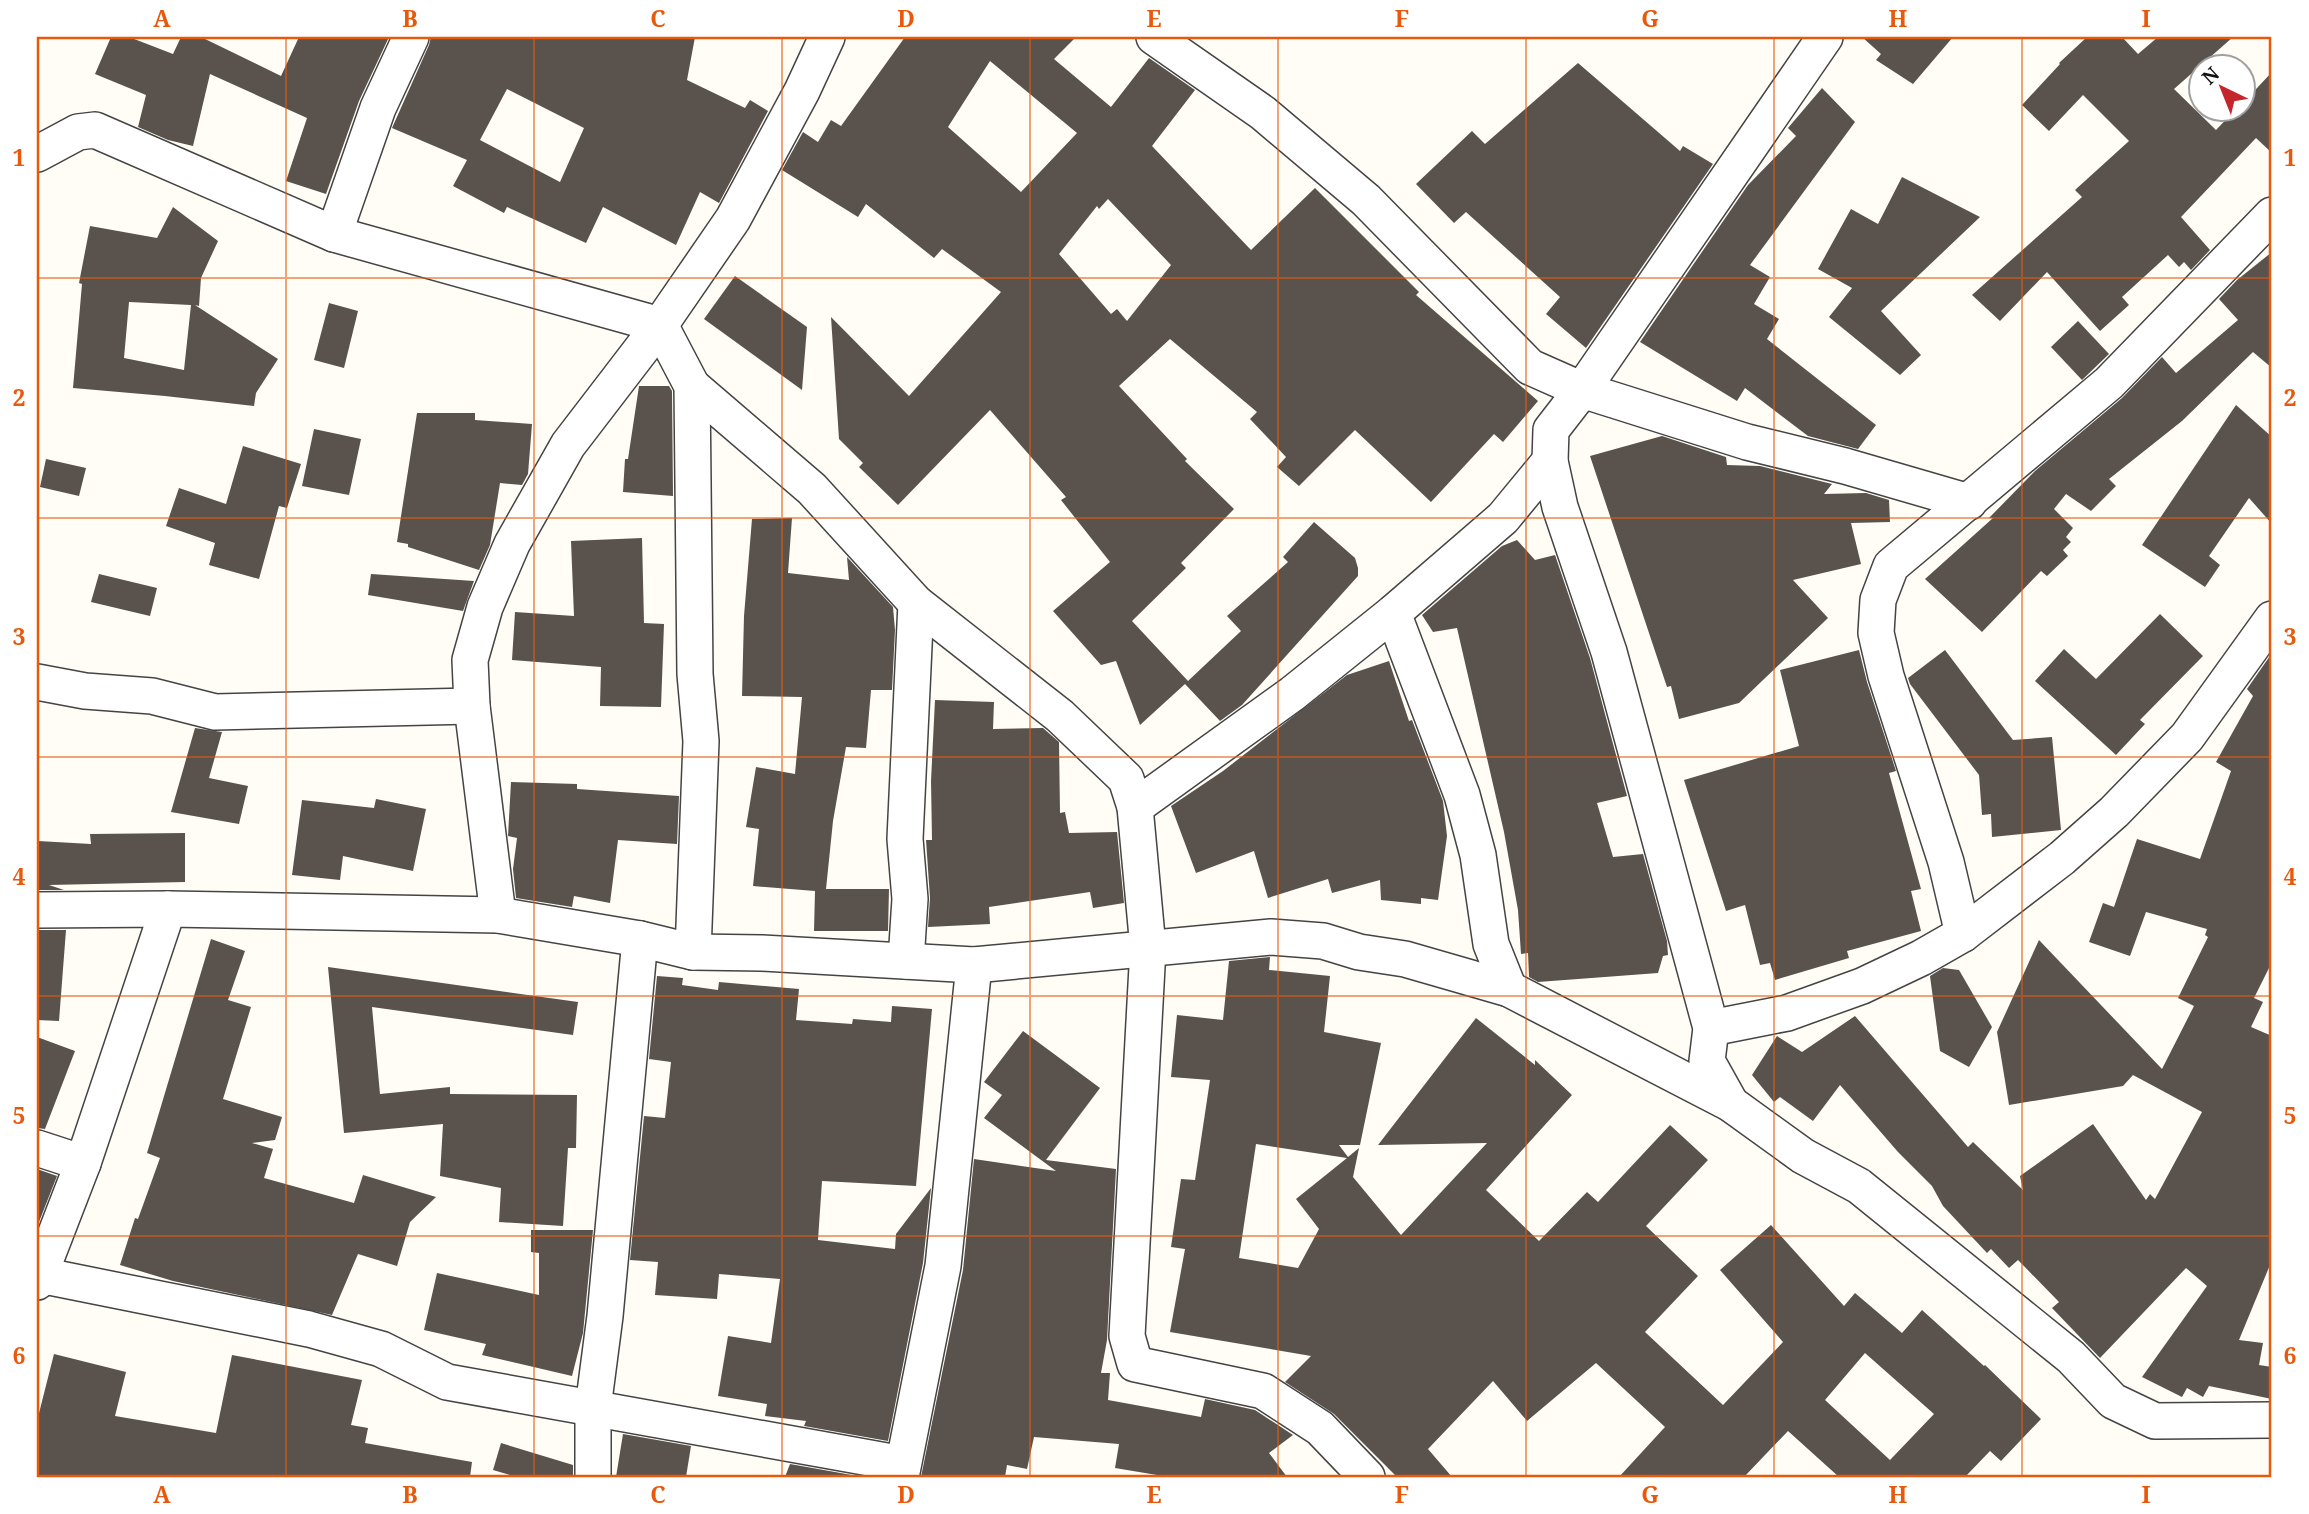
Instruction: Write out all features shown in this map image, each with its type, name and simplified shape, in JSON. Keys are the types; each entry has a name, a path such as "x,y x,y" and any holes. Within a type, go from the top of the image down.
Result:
{"street":[{"path":"334,234 378,108 411,37"},
{"path":"498,915 472,706 470,660 485,607 512,544 568,445 660,325 733,219 802,91 827,37"},
{"path":"1154,37 1263,113 1366,200 1531,367 1582,390 1747,442 1845,466 1969,502"},
{"path":"1731,1104 1707,1061 1711,1028 1609,652 1560,507 1550,461 1551,430 1582,390 1825,37"},
{"path":"37,154 78,132 95,130 334,234 660,325 692,386 812,489 916,603 1060,716 1126,779 1135,807 1148,948 1126,1336 1135,1364 1263,1391 1320,1428 1367,1477"},
{"path":"1963,934 1946,862 1886,676 1876,634 1878,600 1892,566 2109,383 2272,215"},
{"path":"692,386 695,674 701,741 693,952"},
{"path":"1135,807 1292,694 1393,613 1503,518 1550,461"},
{"path":"906,961 910,899 905,839 916,603"},
{"path":"1393,613 1462,795 1478,855 1491,944 1509,989"},
{"path":"1711,1028 1787,1013 1862,986 1921,958 1963,934 2062,858 2114,811 2187,737 2272,619"},
{"path":"37,682 86,691 152,696 215,712 472,706"},
{"path":"167,909 83,1163 38,1278 309,1329 381,1349 447,1382 593,1408 902,1471 943,1266 974,965"},
{"path":"37,910 167,909 498,915 639,939 693,952 974,965 1271,937 1323,941 1359,952 1405,959 1509,989 1731,1104 1803,1156 1859,1186 2071,1357 2113,1401 2155,1421 2272,1420"},
{"path":"593,1477 593,1408 605,1316 639,939"},
{"path":"37,1148 83,1163"}],"building":[{"path":"111,37 129,37 173,54 181,37 201,37 281,76 299,37 389,37 359,101 326,194 286,181 307,118 210,74 193,146 168,140 138,127 146,95 95,74"},
{"path":"431,37 695,37 687,80 745,108 750,100 768,111 719,203 700,192 676,245 603,207 586,243 507,207 504,213 453,186 467,160 392,128","holes":["507,89 584,128 560,182 480,140"]},
{"path":"905,37 1076,37 1054,59 1111,107 1149,58 1195,90 1152,146 1251,250 1315,188 1419,292 1416,295 1538,401 1503,442 1494,434 1431,502 1355,430 1299,486 1277,467 1286,457 1250,419 1257,412 1170,339 1119,386 1187,459 1185,461 1234,509 1181,563 1186,568 1132,621 1188,681 1241,631 1227,616 1288,562 1283,557 1314,522 1355,558 1358,576 1242,705 1220,721 1185,684 1140,725 1116,661 1101,665 1053,611 1110,562 1061,500 1066,497 990,410 898,505 859,467 863,463 839,439 831,317 909,396 1001,292 942,249 934,258 866,204 858,217 782,170 803,132 818,142 831,120 841,126","holes":["990,61 1077,133 1021,192 948,127","1108,199 1171,265 1127,321 1117,309 1111,314 1059,254 1097,206 1099,209"]},
{"path":"1862,37 1953,37 1913,84 1876,60 1881,54"},
{"path":"2087,37 2122,37 2138,54 2158,37 2233,37 2216,52 2186,52 2186,78 2174,89 2186,101 2186,122 2208,122 2216,130 2224,122 2256,122 2256,89 2272,72 2272,153 2256,138 2181,217 2210,250 2191,270 2184,262 2179,267 2168,255 2122,297 2129,305 2100,331 2047,272 2000,321 1972,295 2082,197 2075,190 2129,141 2083,95 2049,131 2022,105 2059,63"},
{"path":"1578,63 1680,151 1683,146 1713,164 1586,348 1546,314 1560,297 1466,212 1454,223 1416,184 1472,131 1485,144"},
{"path":"1822,88 1855,122 1750,265 1770,277 1754,304 1779,319 1767,339 1876,425 1858,449 1808,436 1745,388 1737,401 1640,342 1748,185 1796,136 1788,128"},
{"path":"1902,177 1980,217 1881,311 1921,355 1900,375 1829,317 1852,288 1818,269 1851,209 1878,224"},
{"path":"173,207 218,241 201,278 199,306 195,305 278,359 256,393 254,406 73,388 82,284 79,283 90,226 157,238","holes":["129,302 191,305 184,370 124,358"]},
{"path":"2272,252 2272,368 2253,352 2182,421 2109,479 2116,486 2091,511 2066,494 2054,509 2073,528 2066,537 2071,542 2063,550 2068,556 2047,576 2041,571 1982,632 1925,579 1993,518 1989,518 2035,471 2122,398 2162,357 2176,373 2238,320 2219,299 2237,280"},
{"path":"735,276 807,327 802,390 704,319"},
{"path":"329,303 358,311 344,368 314,360"},
{"path":"2078,321 2109,354 2082,380 2051,347"},
{"path":"639,386 669,386 672,391 673,496 623,492 625,459 628,459"},
{"path":"2236,405 2272,437 2272,524 2249,498 2209,556 2220,565 2205,587 2142,545"},
{"path":"417,413 475,413 475,420 532,424 528,474 522,485 500,483 490,545 479,570 397,542"},
{"path":"314,429 361,439 349,495 302,486"},
{"path":"1662,436 1726,457 1727,465 1760,466 1832,484 1824,494 1866,493 1889,500 1890,522 1851,523 1861,564 1793,580 1828,618 1739,703 1679,719 1671,686 1667,687 1590,456"},
{"path":"243,446 301,464 287,508 279,506 259,579 209,565 215,543 166,526 179,488 226,504"},
{"path":"46,459 86,468 79,496 40,487"},
{"path":"792,518 788,573 849,580 847,557 893,607 895,630 892,690 871,690 866,748 846,747 833,821 826,889 889,889 888,931 814,931 815,891 753,886 759,829 746,827 756,767 795,774 802,697 742,696 744,616 752,519"},
{"path":"642,538 644,623 664,624 661,707 600,706 601,667 512,660 515,612 574,616 571,541"},
{"path":"1517,540 1535,560 1555,555 1590,658 1627,796 1597,803 1613,857 1643,854 1667,941 1668,955 1663,956 1658,973 1538,982 1529,977 1528,953 1521,954 1518,910 1504,832 1457,628 1433,632 1422,615 1502,546"},
{"path":"99,574 157,588 150,616 91,602"},
{"path":"371,574 474,581 463,611 368,595"},
{"path":"2160,614 2203,656 2140,720 2145,724 2116,755 2035,681 2064,649 2096,679"},
{"path":"1859,650 1896,771 1889,773 1921,889 1911,891 1921,931 1847,951 1849,958 1775,980 1770,963 1760,965 1745,905 1726,911 1684,780 1799,746 1780,670"},
{"path":"1945,650 2013,740 2052,737 2061,830 1992,837 1991,814 1982,815 1979,775 1908,678"},
{"path":"2272,653 2272,962 2254,998 2263,1002 2251,1027 2272,1036 2272,1260 2239,1340 2263,1343 2259,1365 2272,1367 2272,1399 2209,1386 2203,1397 2187,1388 2182,1397 2142,1377 2207,1286 2186,1268 2100,1358 2052,1308 2059,1302 2018,1260 2009,1268 1991,1249 1987,1253 1943,1206 1932,1186 1898,1152 1840,1085 1813,1121 1780,1097 1774,1102 1752,1075 1777,1036 1802,1052 1855,1016 1968,1147 1973,1142 2023,1190 2020,1176 2093,1124 2146,1200 2150,1194 2155,1199 2202,1112 2133,1075 2123,1086 2009,1105 1997,1032 2039,940 2162,1069 2194,1006 2178,998 2208,937 2205,935 2207,929 2146,912 2130,956 2089,942 2103,903 2114,907 2137,839 2200,859 2231,771 2216,762 2253,696 2247,689"},
{"path":"1389,661 1409,721 1412,720 1443,801 1447,836 1438,900 1421,898 1421,904 1381,900 1380,880 1332,893 1328,879 1268,898 1254,851 1196,873 1171,806 1223,771 1347,675"},
{"path":"935,700 994,702 993,729 1043,728 1059,742 1060,813 1065,812 1069,833 1117,832 1124,903 1093,908 1090,892 989,907 990,924 928,927 930,898 926,840 932,840 931,781"},
{"path":"195,728 222,732 209,778 248,786 239,824 171,812"},
{"path":"511,782 577,784 577,789 679,796 677,844 618,840 610,903 574,896 572,907 516,898 513,869 517,838 508,836"},
{"path":"376,799 426,809 413,871 343,856 340,880 292,875 302,800 374,808"},
{"path":"185,833 185,882 49,885 64,890 37,890 38,841 91,844 90,834"},
{"path":"37,930 66,930 59,1021 37,1020"},
{"path":"211,939 245,951 228,1000 251,1007 223,1099 282,1117 275,1140 252,1143 273,1149 264,1178 354,1203 363,1175 436,1197 410,1222 397,1266 358,1254 332,1315 173,1281 120,1265 135,1218 138,1219 160,1158 147,1153"},
{"path":"1270,957 1269,970 1330,976 1324,1032 1381,1043 1360,1145 1339,1145 1348,1157 1359,1148 1353,1177 1401,1235 1487,1143 1378,1145 1476,1018 1535,1065 1535,1060 1572,1095 1486,1190 1539,1241 1587,1192 1598,1202 1670,1125 1708,1160 1646,1226 1698,1276 1645,1332 1723,1405 1783,1342 1720,1270 1771,1225 1844,1306 1855,1293 1902,1333 1922,1310 2041,1419 2001,1461 1990,1451 1965,1477 1839,1477 1788,1431 1744,1477 1619,1477 1665,1427 1596,1363 1527,1421 1493,1381 1428,1449 1452,1477 1397,1477 1334,1414 1285,1382 1311,1356 1170,1332 1185,1249 1171,1247 1181,1179 1195,1180 1210,1080 1171,1077 1177,1015 1223,1020 1229,961","holes":["1256,1144 1347,1158 1296,1199 1319,1229 1298,1268 1239,1258","1865,1353 1934,1414 1890,1460 1825,1400"]},
{"path":"328,967 578,1002 573,1035 372,1007 380,1094 450,1087 450,1094 577,1095 576,1148 568,1148 563,1226 499,1222 501,1188 440,1176 443,1124 344,1133"},
{"path":"1943,968 1959,970 1992,1027 1969,1067 1940,1051 1930,976"},
{"path":"657,976 683,978 682,985 718,990 719,982 799,989 796,1020 852,1024 853,1019 891,1022 892,1006 932,1009 916,1186 822,1181 818,1240 895,1249 896,1234 931,1188 923,1263 888,1441 804,1426 806,1421 765,1416 767,1404 718,1396 728,1336 771,1343 780,1279 719,1274 717,1299 655,1295 658,1262 630,1260 644,1116 665,1118 671,1062 649,1059"},
{"path":"1023,1031 1100,1088 1046,1160 1116,1169 1107,1340 1101,1373 1110,1373 1108,1400 1201,1417 1205,1399 1255,1410 1293,1435 1269,1453 1287,1477 1169,1477 1115,1468 1119,1444 1034,1437 1027,1469 1007,1465 1005,1477 921,1477 963,1270 974,1159 1056,1171 984,1118 1002,1095 984,1082"},
{"path":"37,1037 75,1051 45,1129 37,1128"},
{"path":"37,1169 57,1176 37,1227"},
{"path":"531,1230 593,1230 583,1333 572,1376 482,1355 486,1344 424,1330 437,1273 539,1295 539,1253 531,1252"},
{"path":"54,1354 126,1372 115,1416 216,1433 232,1355 362,1380 351,1425 368,1428 365,1443 472,1462 470,1477 37,1477 37,1421"},
{"path":"623,1434 691,1446 686,1477 616,1477"},
{"path":"501,1443 573,1465 573,1477 517,1477 493,1470"},
{"path":"790,1464 863,1477 785,1477"}]}
